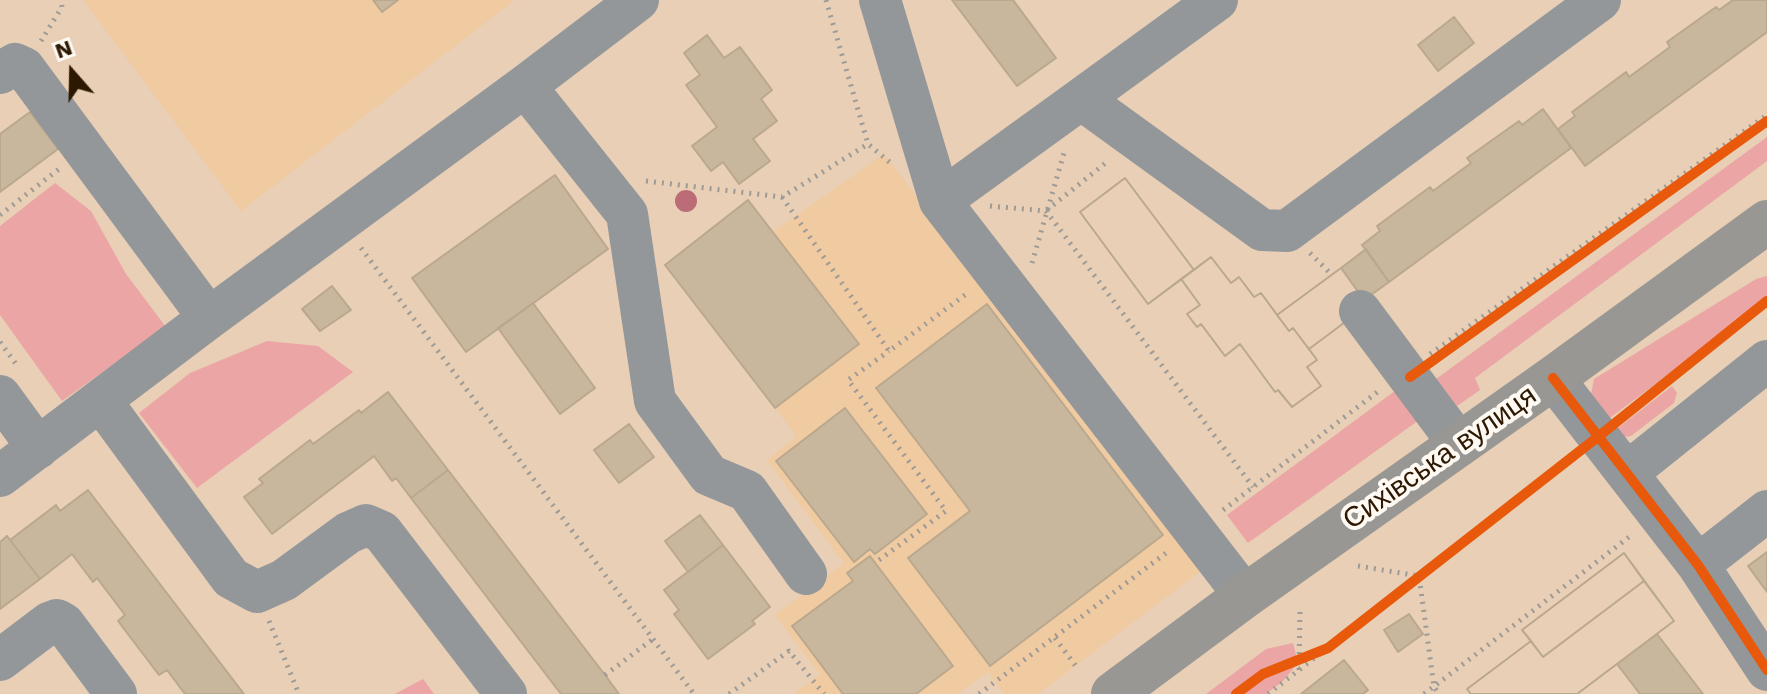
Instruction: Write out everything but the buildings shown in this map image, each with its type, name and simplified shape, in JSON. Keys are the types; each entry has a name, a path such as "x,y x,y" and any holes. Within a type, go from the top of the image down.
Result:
{"main road":[{"name":"Сихівська вулиця","path":"1113,694 1767,222"}],"street":[{"path":"0,476 638,0"},
{"path":"880,0 940,201 1245,596"},
{"path":"940,201 1217,0"},
{"path":"1081,99 1262,230 1287,231 1600,0"},
{"path":"12,70 209,318"},
{"path":"525,86 627,214 655,401 709,475 747,491 806,574"},
{"path":"1360,311 1459,444"},
{"path":"1628,472 1767,361"},
{"path":"1553,378 1660,513 1767,670"},
{"path":"0,396 38,448"},
{"path":"101,401 231,578 257,592 284,580 348,533 366,525 382,532 506,694"},
{"path":"1698,565 1767,511"},
{"path":"0,660 57,620 64,624 116,694"}],"path":[{"path":"12,70 62,7 61,0"},
{"path":"608,191 629,179 782,197 868,144 826,0"},
{"path":"1020,306 1081,99"},
{"path":"980,694 1253,487 1767,118"},
{"path":"940,201 1046,211 1136,139"},
{"path":"0,215 31,190"},
{"path":"782,197 889,351"},
{"path":"1046,211 1253,487"},
{"path":"341,221 694,694"},
{"path":"879,560 946,511 848,380 995,273"},
{"path":"1268,694 1299,664 1328,648 1767,301"},
{"path":"1424,694 1660,513"},
{"path":"1358,566 1419,576"},
{"path":"1419,576 1434,687 1439,694"},
{"path":"257,592 299,694"},
{"path":"1299,664 1300,609"},
{"path":"1055,638 1078,669"},
{"path":"605,675 653,639"},
{"path":"729,694 789,651 824,694"},
{"path":"1287,664 1299,664"}],"shaded area":[{"path":"83,0 515,0 241,211"},
{"path":"1767,137 1767,161 1475,378 1480,390 1457,406 1436,379"},
{"path":"884,154 1205,568 1038,694 1004,694 988,672 958,694 794,694 820,674 775,615 844,563 767,460 797,437 775,408 858,344 773,232"},
{"path":"55,183 91,211 126,274 166,327 62,401 0,315 0,226"},
{"path":"1767,276 1767,301 1603,423 1590,400 1594,379 1756,279"},
{"path":"267,341 318,346 353,372 197,488 139,413 190,373"},
{"path":"1403,385 1426,415 1248,543 1227,515"},
{"path":"1672,386 1677,393 1674,403 1631,436 1624,437 1614,431"},
{"path":"1293,643 1298,663 1283,681 1266,694 1206,694 1266,649"},
{"path":"423,679 434,694 395,694"}],"cycle path":[{"path":"1410,377 1767,121"},
{"path":"1236,694 1263,674 1328,648 1767,301"},
{"path":"1553,378 1698,565 1767,670"}]}
